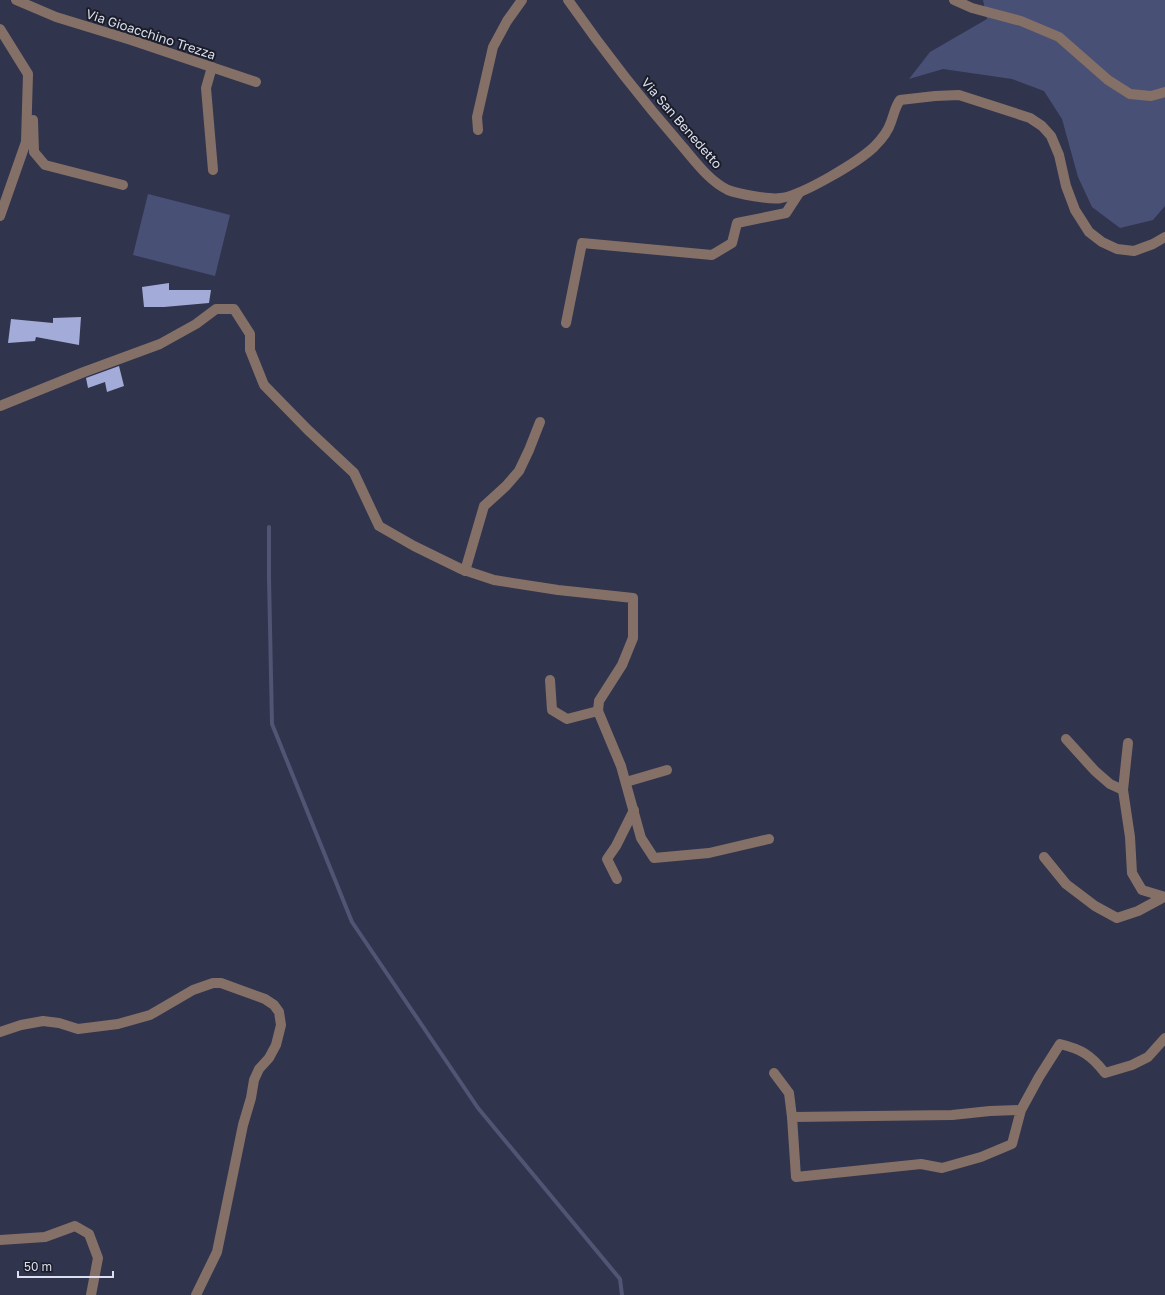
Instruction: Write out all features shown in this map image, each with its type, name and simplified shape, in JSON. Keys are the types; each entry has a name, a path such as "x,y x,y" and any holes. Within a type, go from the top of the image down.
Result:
{"street":[{"name":"Via Gioacchino Trezza","path":"16,0 56,17 256,82"},
{"path":"478,130 477,117 493,47 507,21 522,0"},
{"name":"Via San Benedetto","path":"568,0 654,113 711,178 727,189 738,193 781,198 799,192 859,159 873,148 885,135 891,123 895,106 900,100 959,95 1030,118 1042,126 1051,136 1059,155 1066,186 1075,210 1089,232 1102,242 1117,249 1134,251 1153,244 1165,237"},
{"path":"954,0 972,8 1021,21 1059,37 1108,80 1130,94 1151,96 1165,92"},
{"path":"0,29 28,74 26,142 0,216"},
{"path":"212,68 206,88 212,170"},
{"path":"27,101 34,102 34,152 45,165 123,185"},
{"path":"566,323 582,243 712,255 732,243 737,223 786,213 799,192"},
{"path":"0,406 84,372 160,344 196,324 216,308 234,309 250,334 250,350 264,385 308,430 354,473 379,526 414,546 465,570 494,580 558,590 633,598 633,638 622,665 599,701 598,711 621,766 641,838 654,858 709,853 769,839"},
{"path":"465,570 484,506 506,486 519,471 540,422"},
{"path":"550,680 552,710 567,719 598,711"},
{"path":"1066,739 1095,771 1110,784 1123,790"},
{"path":"1128,743 1123,790 1130,838 1132,873 1142,890 1165,897"},
{"path":"626,782 667,770"},
{"path":"617,879 607,859 616,846 634,810"},
{"path":"1044,857 1066,884 1095,906 1117,918 1138,911 1165,897"},
{"path":"0,1032 21,1025 43,1021 78,1029 118,1024 150,1016 193,990 213,983 221,983 265,999 274,1005 279,1012 281,1025 276,1045 269,1058 259,1069 254,1080 251,1098 243,1125 217,1252 196,1295"},
{"path":"774,1073 789,1093 796,1177 921,1164 942,1168 981,1157 1012,1144 1021,1110 1039,1076 1060,1044 1076,1048 1096,1061 1105,1073 1132,1065 1148,1057 1165,1038"},
{"path":"792,1118 952,1114 1021,1110"},
{"path":"0,1240 45,1237 75,1226 89,1234 98,1258 91,1295"}],"shaded area":[{"path":"983,0 1165,0 1165,206 1153,220 1120,228 1092,207 1078,177 1062,119 1044,91 1012,79 943,69 909,79 930,52 987,19"},
{"path":"148,194 230,215 215,276 133,255"}],"building":[{"path":"169,283 169,290 211,290 209,303 164,307 144,307 142,287"},
{"path":"81,317 79,345 36,337 35,341 8,343 11,319 53,323 53,318"},
{"path":"119,366 124,386 107,392 105,382 88,388 86,378"}],"waterway":[{"path":"269,527 272,724 352,922 478,1108 620,1279 622,1295"}]}
